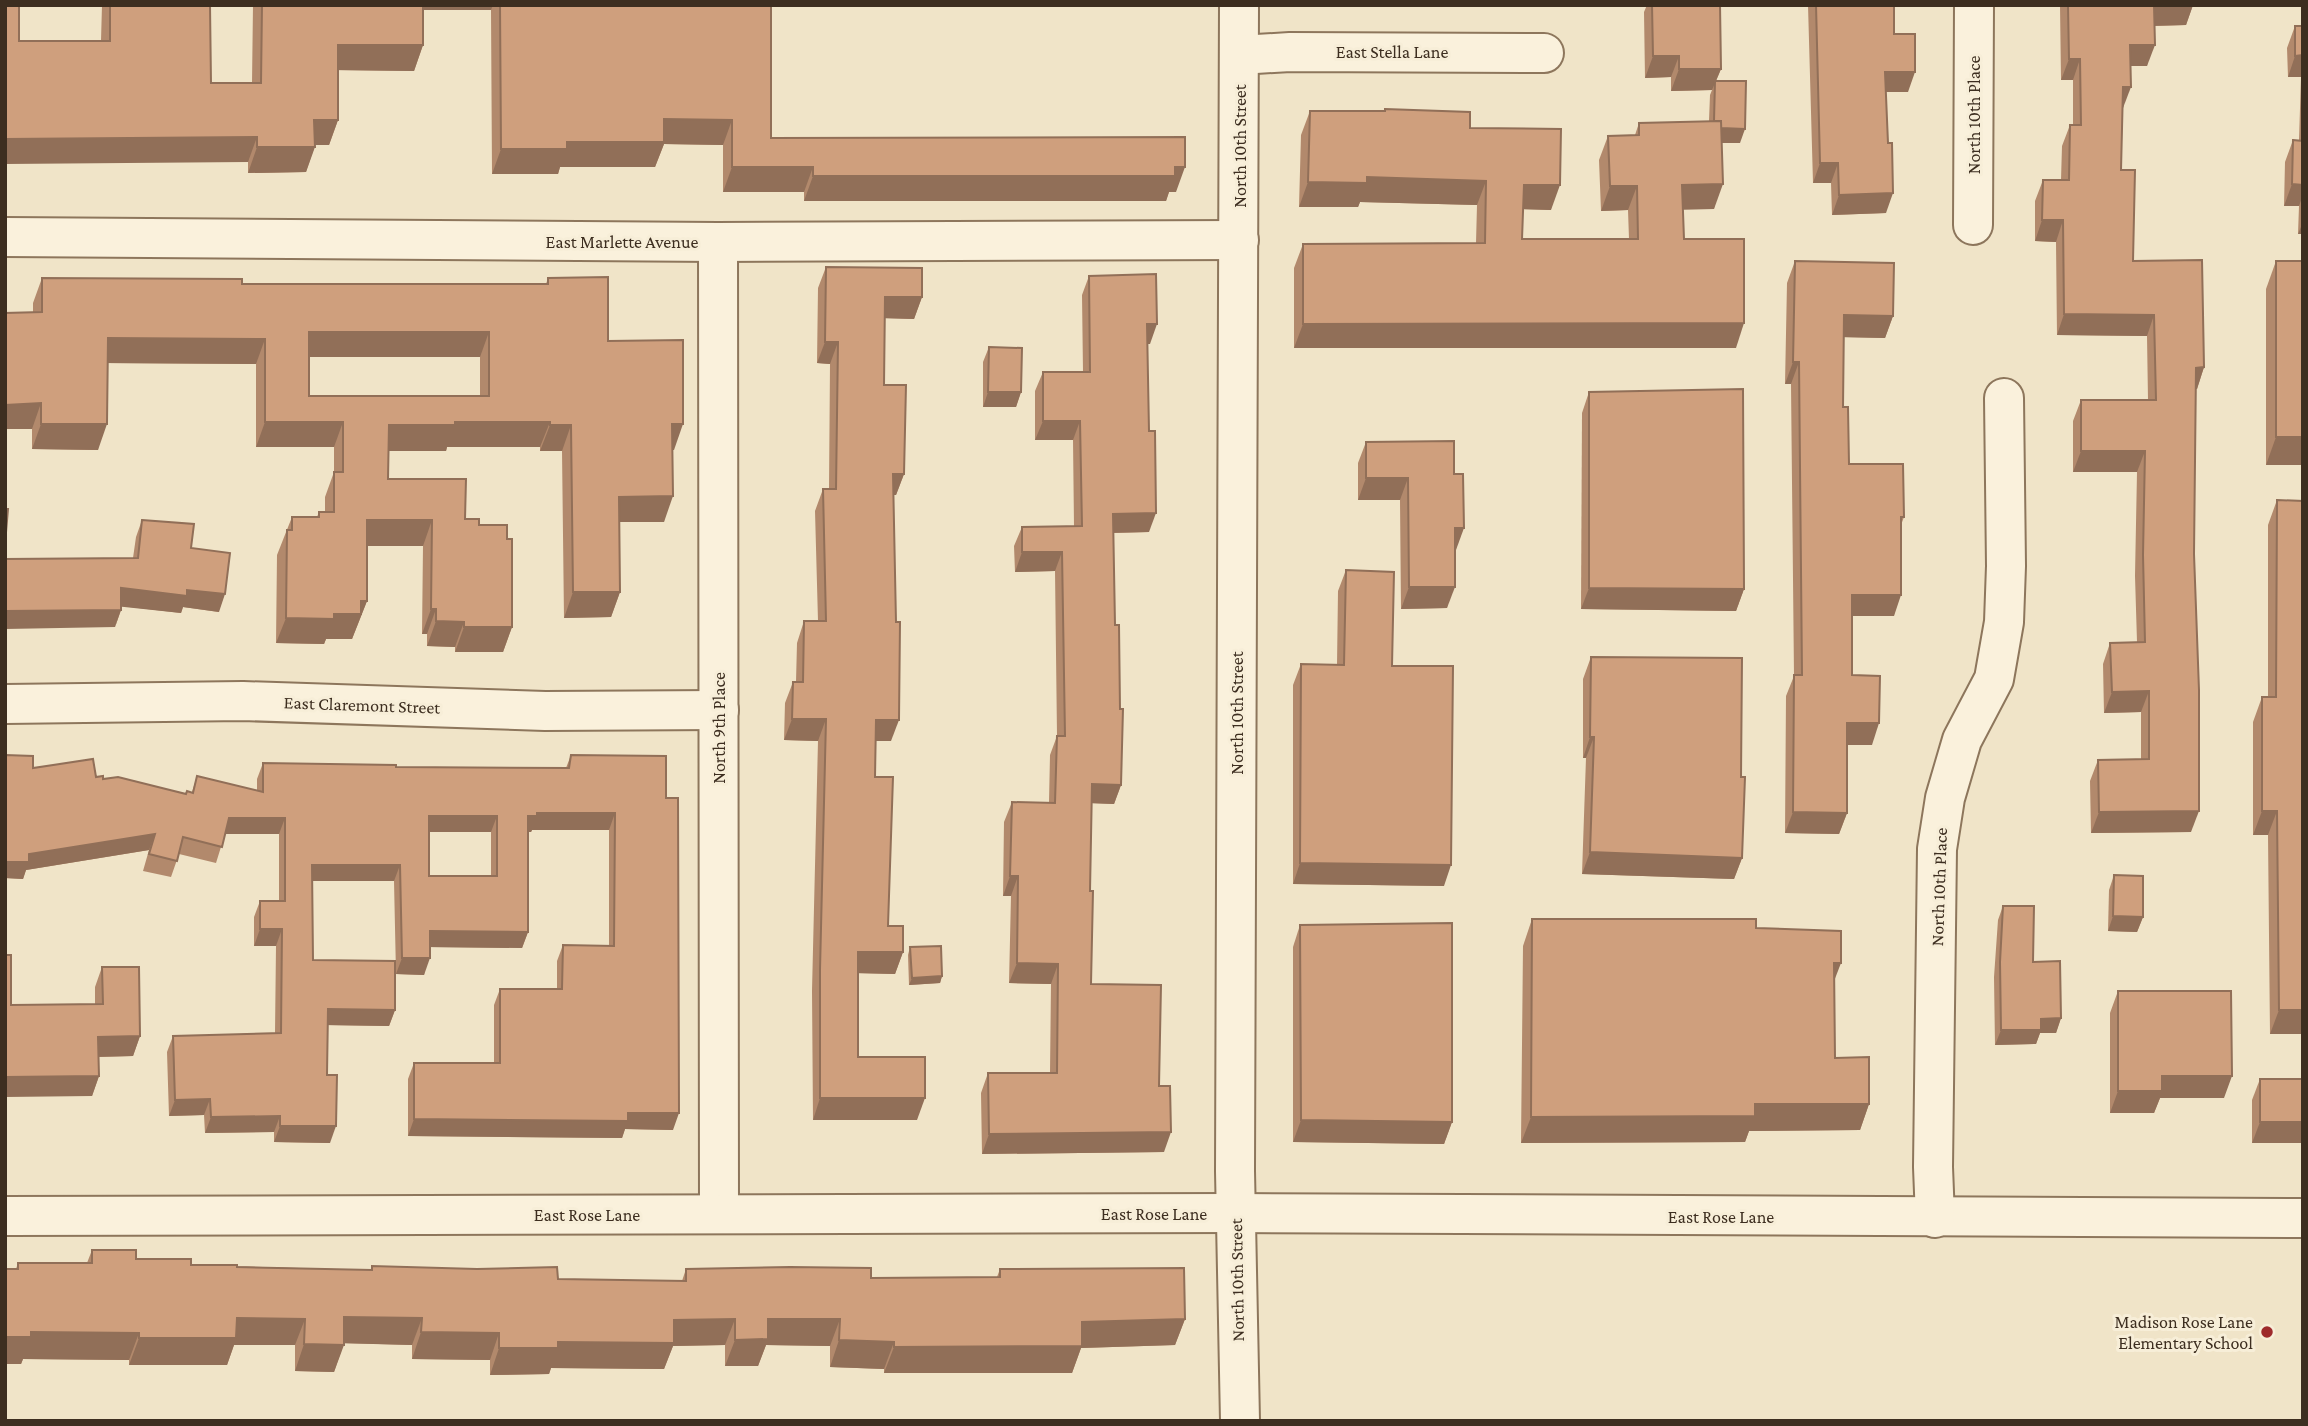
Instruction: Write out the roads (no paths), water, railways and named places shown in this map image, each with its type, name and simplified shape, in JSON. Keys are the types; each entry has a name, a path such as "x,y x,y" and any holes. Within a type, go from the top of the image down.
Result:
{"street":[{"name":"North 10th Street","path":"1239,5 1236,1213 1240,1421"},
{"name":"North 10th Place","path":"1973,226 1974,5"},
{"name":"East Stella Lane","path":"1240,55 1290,52 1544,53"},
{"name":"East Marlette Avenue","path":"5,237 718,242 1239,240"},
{"name":"North 9th Place","path":"718,242 719,1214"},
{"name":"North 10th Place","path":"1935,1218 1933,1167 1937,849 1945,798 1962,740 1994,679 2004,622 2004,398"},
{"name":"East Claremont Street","path":"5,704 243,702 545,711 719,710"},
{"name":"East Rose Lane","path":"5,1216 1236,1213 2303,1218"}],"place":[{"name":"Madison Rose Lane Elementary School","path":"2267,1332"}]}
